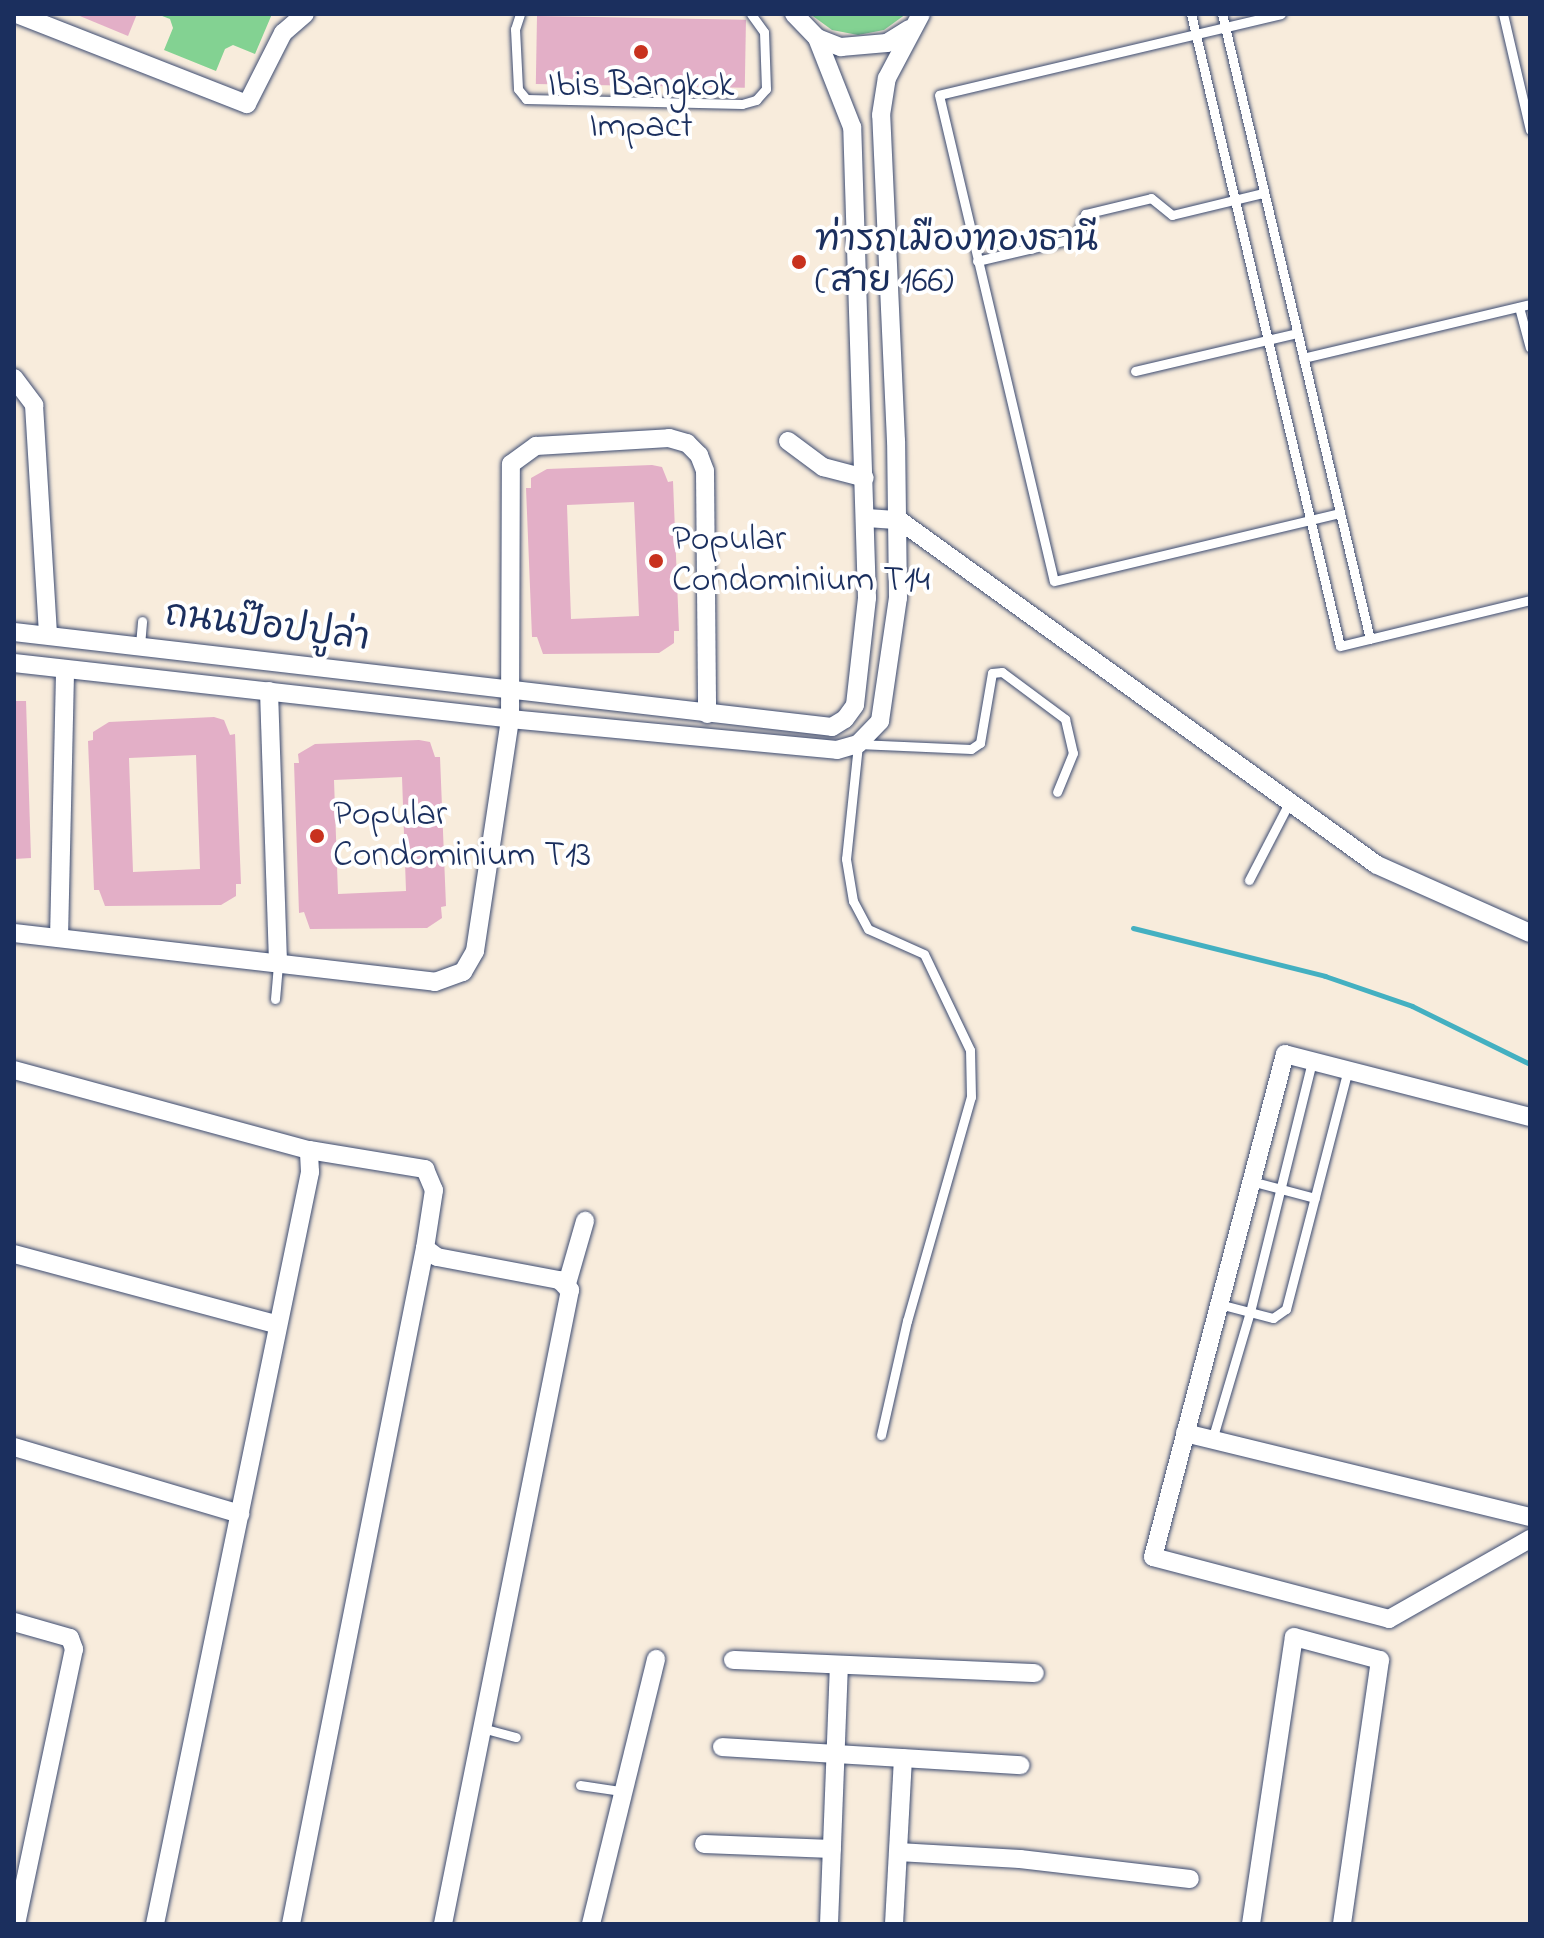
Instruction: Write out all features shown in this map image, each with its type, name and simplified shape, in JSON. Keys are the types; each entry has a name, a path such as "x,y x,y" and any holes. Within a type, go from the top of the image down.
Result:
{"street":[{"path":"17,14 247,104 283,33 305,14"},
{"path":"794,14 817,38 852,127 853,269 867,518 867,598 855,705 845,719 858,744 880,721 898,598 899,520 881,115 887,78 916,21"},
{"path":"817,38 864,49 887,43 916,21"},
{"path":"853,269 886,267"},
{"path":"14,378 34,405 48,635"},
{"path":"14,933 435,982 463,972 475,951 510,719 511,464 536,446 669,438 687,443 705,471 707,714"},
{"path":"788,441 823,467 865,478"},
{"path":"867,518 899,520 1377,865 1530,933"},
{"name":"ถนนป๊อปปูล่า","path":"14,632 707,714 832,727 845,719"},
{"name":"ถนนป๊อปปูล่า","path":"14,663 510,719 837,750 858,744"},
{"path":"59,938 65,669"},
{"path":"269,691 278,964"},
{"path":"1530,1117 1285,1054 1153,1557 1389,1619 1530,1539"},
{"path":"14,1070 309,1150 425,1169 434,1190 291,1924"},
{"path":"155,1924 276,1324 310,1172 309,1150"},
{"path":"443,1924 566,1287 585,1221"},
{"path":"425,1248 437,1257 559,1280 566,1287"},
{"path":"14,1254 276,1324"},
{"path":"1185,1433 1530,1517"},
{"path":"14,1447 240,1514"},
{"path":"14,1622 70,1638 74,1649 16,1924"},
{"path":"1251,1924 1294,1637 1380,1660 1342,1924"},
{"path":"591,1924 620,1791 656,1659"},
{"path":"733,1660 1035,1673"},
{"path":"829,1924 839,1665"},
{"path":"722,1747 1020,1765"},
{"path":"894,1924 903,1758"},
{"path":"704,1844 832,1849"},
{"path":"898,1852 1020,1859 1190,1879"}],"lane":[{"path":"520,14 515,29 518,89 526,99 756,100 766,89 765,46 762,24 751,14"},
{"path":"1191,14 1340,646 1530,600"},
{"path":"1222,14 1370,639"},
{"path":"1281,14 939,95 1054,581 1340,513"},
{"path":"1503,14 1530,130"},
{"path":"977,261 1076,238 1085,214 1151,198 1172,215 1263,193"},
{"path":"1303,358 1530,304"},
{"path":"1519,307 1530,348"},
{"path":"1135,371 1297,333"},
{"path":"140,645 142,621"},
{"path":"881,1435 907,1321 971,1097 970,1050 924,954 868,929 853,901 846,859 858,744 971,749 980,743 992,673 1002,672 1065,719 1073,753 1057,792"},
{"path":"1249,880 1290,801"},
{"path":"275,999 278,964"},
{"path":"1212,1440 1250,1312 1312,1061"},
{"path":"1219,1304 1273,1318 1286,1309 1348,1070"},
{"path":"1251,1181 1315,1198"},
{"path":"482,1728 516,1737"},
{"path":"580,1785 620,1791"}],"green space":[{"path":"157,14 272,14 255,54 233,45 225,49 216,71 164,50 173,28 170,19"},
{"path":"810,14 906,14 884,30 858,35 832,30"}],"building":[{"path":"75,14 137,14 128,36"},
{"name":"Ibis Bangkok Impact","path":"537,16 746,20 745,88 536,84"},
{"name":"Popular Condominium T14","path":"652,465 662,467 668,482 673,481 679,631 674,631 674,643 659,653 543,654 537,637 532,637 526,488 531,488 531,478 547,469","holes":["634,502 639,616 571,619 567,505"]},
{"path":"14,701 26,701 31,858 14,859"},
{"path":"214,717 224,720 230,735 235,734 241,884 236,884 236,896 221,905 105,906 99,890 94,890 88,741 93,740 93,732 109,722","holes":["196,755 200,869 133,872 129,758"]},
{"name":"Popular Condominium T13","path":"430,742 435,757 440,757 446,906 441,907 442,918 427,928 310,929 304,912 299,913 294,763 299,763 298,754 315,744","holes":["402,777 406,891 338,894 334,780"]}],"waterway":[{"path":"1133,928 1325,976 1412,1006 1530,1064"}],"place":[{"name":"Ibis Bangkok Impact","path":"641,52"},
{"name":"ท่ารถเมืองทองธานี (สาย 166)","path":"799,262"},
{"name":"Popular Condominium T14","path":"656,561"},
{"name":"Popular Condominium T13","path":"317,836"}]}
